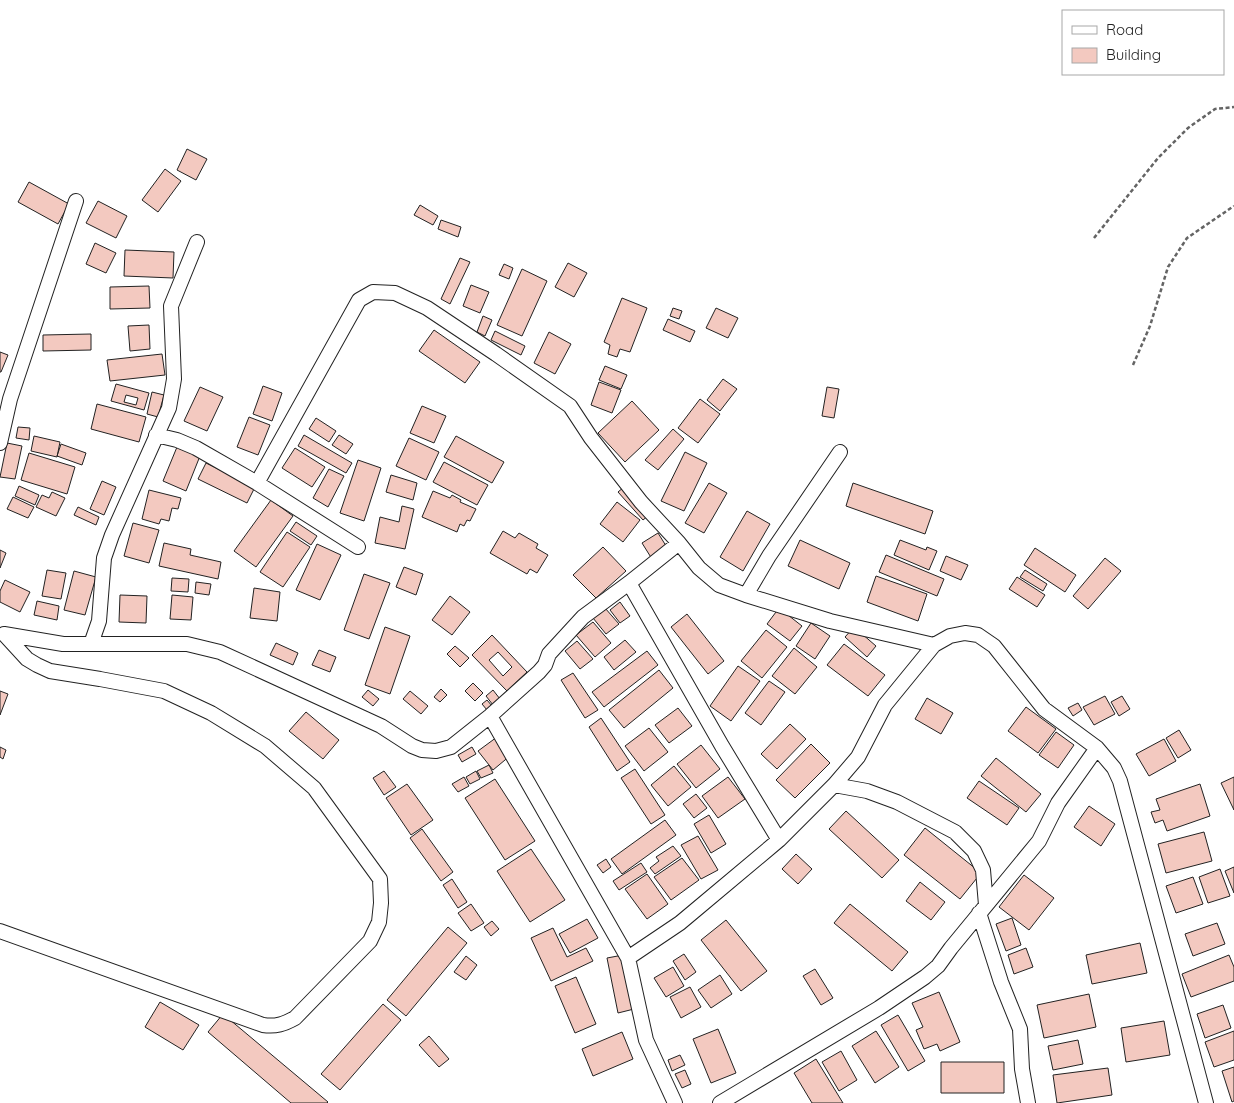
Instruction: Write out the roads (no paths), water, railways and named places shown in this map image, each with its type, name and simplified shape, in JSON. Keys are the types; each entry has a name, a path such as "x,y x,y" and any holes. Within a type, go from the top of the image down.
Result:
{"street":[{"path":"0,443 10,399 76,201"},
{"path":"91,644 99,621 104,558 112,535 169,408 174,379 171,306 197,242"},
{"path":"257,483 359,300 373,292 395,293 427,308 570,406 641,502 680,543 699,568 720,585 830,621 934,645"},
{"path":"156,435 177,440 196,448 257,483 358,547"},
{"path":"746,595 769,556 840,452"},
{"path":"3,634 63,644 187,644 220,652 381,726 412,746 422,750 436,751 451,747 490,716 539,672 545,665 549,654 583,617 680,543"},
{"path":"629,583 722,746 779,840"},
{"path":"628,958 680,923 779,840 834,785 858,757 885,705 934,645 950,636 965,633 978,634 994,646 1044,709 1097,748 1114,768 1120,781 1206,1103"},
{"path":"0,931 263,1025 274,1026 295,1018 370,941 380,922 381,903 380,879 314,788 265,746 211,713 164,691 50,671 27,659 3,634"},
{"path":"490,716 628,958 646,1040 675,1103"},
{"path":"720,1103 879,1008 938,966 1039,841 1058,803 1097,748"},
{"path":"834,785 866,791 897,802 955,832 974,851 984,870 983,909 1001,982 1020,1029 1022,1069 1028,1103"}]}
